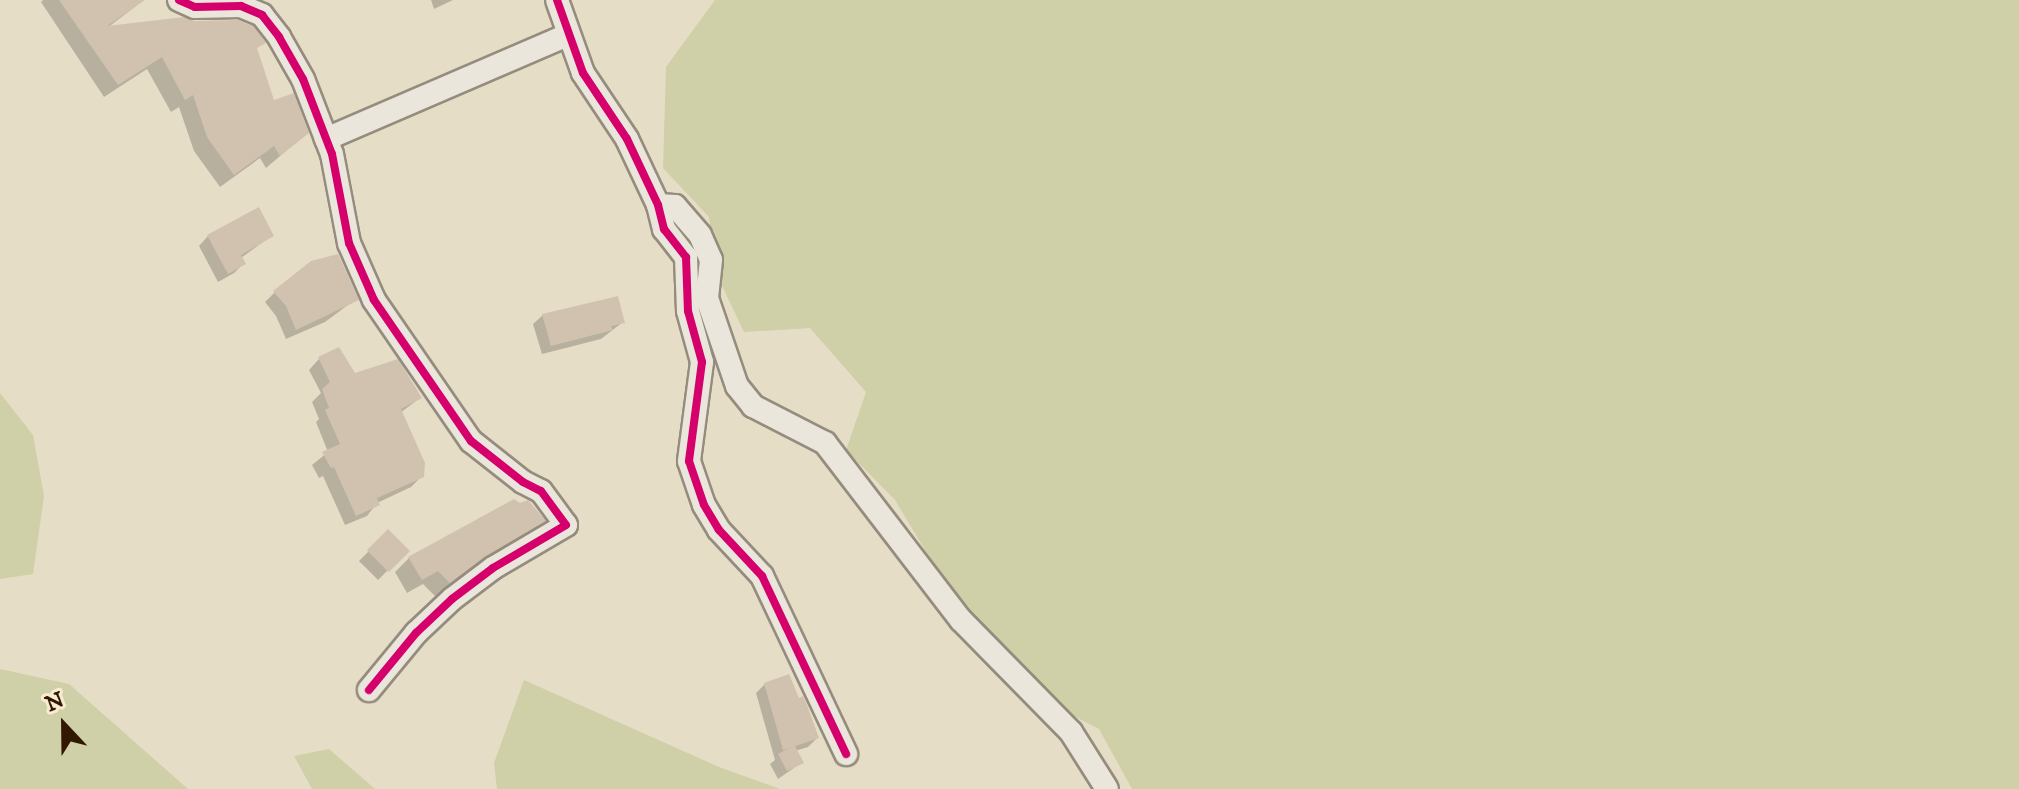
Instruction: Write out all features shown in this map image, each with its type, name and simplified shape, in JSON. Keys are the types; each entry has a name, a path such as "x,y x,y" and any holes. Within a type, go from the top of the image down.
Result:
{"street":[{"path":"179,0 195,7 241,6 262,15 303,79 326,139 345,209 349,243 374,300 471,441 523,482 541,491 566,525 493,568 452,599 416,633 369,690"},
{"path":"557,0 583,73 627,139 658,205 664,229 686,257 688,311 702,362 689,461 704,505 719,530 762,576 846,754"},
{"path":"326,139 568,35"},
{"path":"658,205 675,206 700,235 711,260 707,298 719,344 737,386 753,406 825,443 961,620 1071,732 1107,789"}],"green space":[{"path":"715,0 2019,0 2019,789 1132,789 1099,729 1068,713 987,654 895,500 846,450 866,392 810,328 744,332 715,271 709,217 663,168 666,67"},
{"path":"0,393 33,435 44,496 33,574 0,579"},
{"path":"0,669 69,684 188,789 0,789"},
{"path":"524,680 719,767 780,789 497,789 494,763"},
{"path":"329,749 375,789 312,789 294,756"}],"building":[{"path":"59,0 145,0 107,26 184,17 195,21 238,20 253,26 266,43 257,48 274,100 294,93 309,133 280,156 274,146 234,175 207,137 193,95 185,100 162,57 118,85"},
{"path":"259,207 274,236 241,255 246,264 228,274 207,235"},
{"path":"338,254 359,300 296,330 286,306 273,291 311,261"},
{"path":"618,296 625,323 611,326 613,330 551,346 542,314"},
{"path":"339,347 355,373 398,359 422,398 401,409 425,463 424,477 377,498 380,505 356,516 334,467 331,468 322,452 340,444 325,410 329,408 322,389 330,382 318,357"},
{"path":"514,499 520,503 528,500 546,521 486,556 450,583 438,571 422,580 408,557"},
{"path":"388,529 410,551 389,572 367,550"},
{"path":"789,674 799,698 803,696 819,738 795,746 804,763 787,771 778,754 789,748 783,750 764,683"}],"cycle path":[{"path":"179,0 195,7 241,6 262,15 279,37 303,79 332,154 349,243 374,300 471,441 523,482 541,491 566,525 493,568 452,599 416,633 369,690"},
{"path":"557,0 583,73 627,139 658,205 664,229 686,257 688,311 702,362 689,461 704,505 719,530 762,576 846,754"}]}
